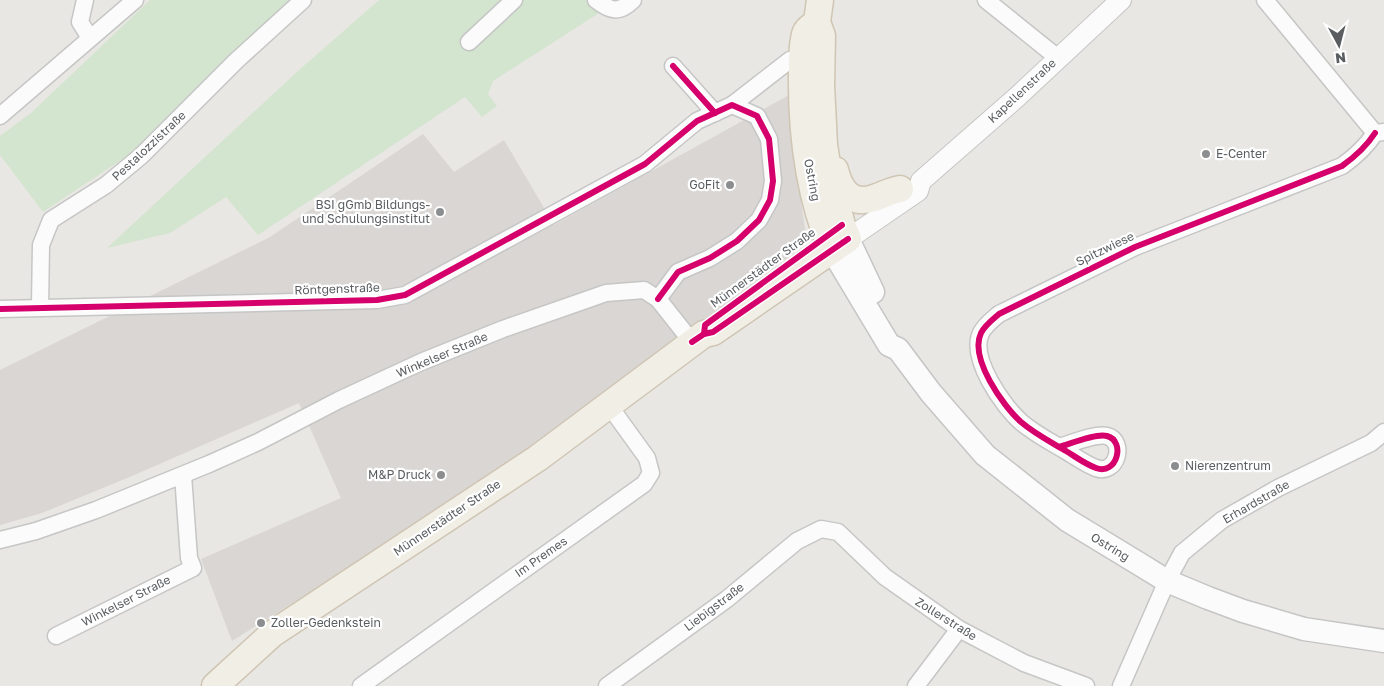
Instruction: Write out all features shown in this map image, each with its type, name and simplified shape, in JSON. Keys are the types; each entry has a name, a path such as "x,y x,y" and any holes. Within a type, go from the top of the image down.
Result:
{"main road":[{"name":"Ostring","path":"819,11 806,32 802,58 802,112 812,186 888,344 898,349 931,393 986,456 1067,520 1168,581 1243,611 1304,629 1384,641"},
{"name":"Ostring","path":"819,11 822,36 821,85 823,132 837,237"},
{"path":"823,132 832,142 838,182 850,197 865,200 872,199 889,191 911,185"},
{"name":"Münnerstädter Straße","path":"215,686 272,634 538,458 698,338 705,325 837,237"}],"street":[{"path":"85,0 80,22 90,38"},
{"path":"0,116 135,0"},
{"name":"Pestalozzistraße","path":"40,307 41,245 51,220 106,185 141,156 236,60 303,0"},
{"path":"469,42 514,0"},
{"path":"596,0 604,6 616,10 625,8 633,0"},
{"path":"986,0 1058,58"},
{"name":"Kapellenstraße","path":"837,237 911,185 1017,98 1121,0"},
{"path":"1265,0 1379,132"},
{"name":"Röntgenstraße","path":"0,309 378,300 404,295 645,164 698,120 732,105 790,60 802,58"},
{"path":"673,66 715,113"},
{"path":"698,338 658,299 678,272 710,258 737,241 759,220 770,200 773,181 769,139 757,116 732,105"},
{"name":"Spitzwiese","path":"1059,447 1020,422 1007,408 991,383 980,360 978,348 980,335 987,324 1000,314 1135,247 1342,166 1362,150 1379,132"},
{"name":"Winkelser Straße","path":"0,540 36,531 88,513 183,475 258,442 339,400 421,362 504,329 606,293 644,290 658,299"},
{"name":"Im Premes","path":"361,686 644,484 651,473 647,458 608,404"},
{"name":"Erhardstraße","path":"1121,686 1182,553 1222,520 1278,488 1371,443 1384,432"},
{"name":"Winkelser Straße","path":"56,636 193,568 189,558 183,475"},
{"name":"Zollerstraße","path":"821,529 838,532 885,577 959,629 1024,663 1086,686"},
{"name":"Liebigstraße","path":"607,686 727,599 797,541 821,529"},
{"path":"916,686 959,629"}],"shaded area":[{"path":"791,94 793,143 807,243 596,405 509,467 232,641 201,559 341,498 299,403 42,513 0,525 0,370 270,237 423,134 454,172 504,140 554,225"}],"green space":[{"path":"150,0 289,0 133,152 43,212 0,155 0,136 31,113"},
{"path":"379,0 612,0 599,13 493,81 488,94 497,106 482,117 465,97 258,235 226,197 170,233 107,248 299,70"}],"cycle path":[{"path":"673,66 715,113"},
{"path":"0,309 377,300 405,295 645,164 697,121 732,105 757,116 769,139 773,181 770,200 759,220 737,241 710,258 678,272 658,299"},
{"path":"1059,447 1102,435 1113,439 1117,450 1114,463 1103,469 1096,468 1043,438 1021,422 1005,405 984,368 979,343 981,333 989,323 999,314 1135,247 1342,166 1352,159 1375,133"},
{"path":"704,334 705,325 842,225"},
{"path":"692,342 704,334 713,332 848,239"}],"place":[{"name":"E-Center","path":"1206,154"},
{"name":"GoFit","path":"730,185"},
{"name":"BSI gGmb Bildungs- und Schulungsinstitut","path":"440,212"},
{"name":"Nierenzentrum","path":"1175,466"},
{"name":"M&P Druck","path":"441,475"},
{"name":"Zoller-Gedenkstein","path":"261,623"}]}
